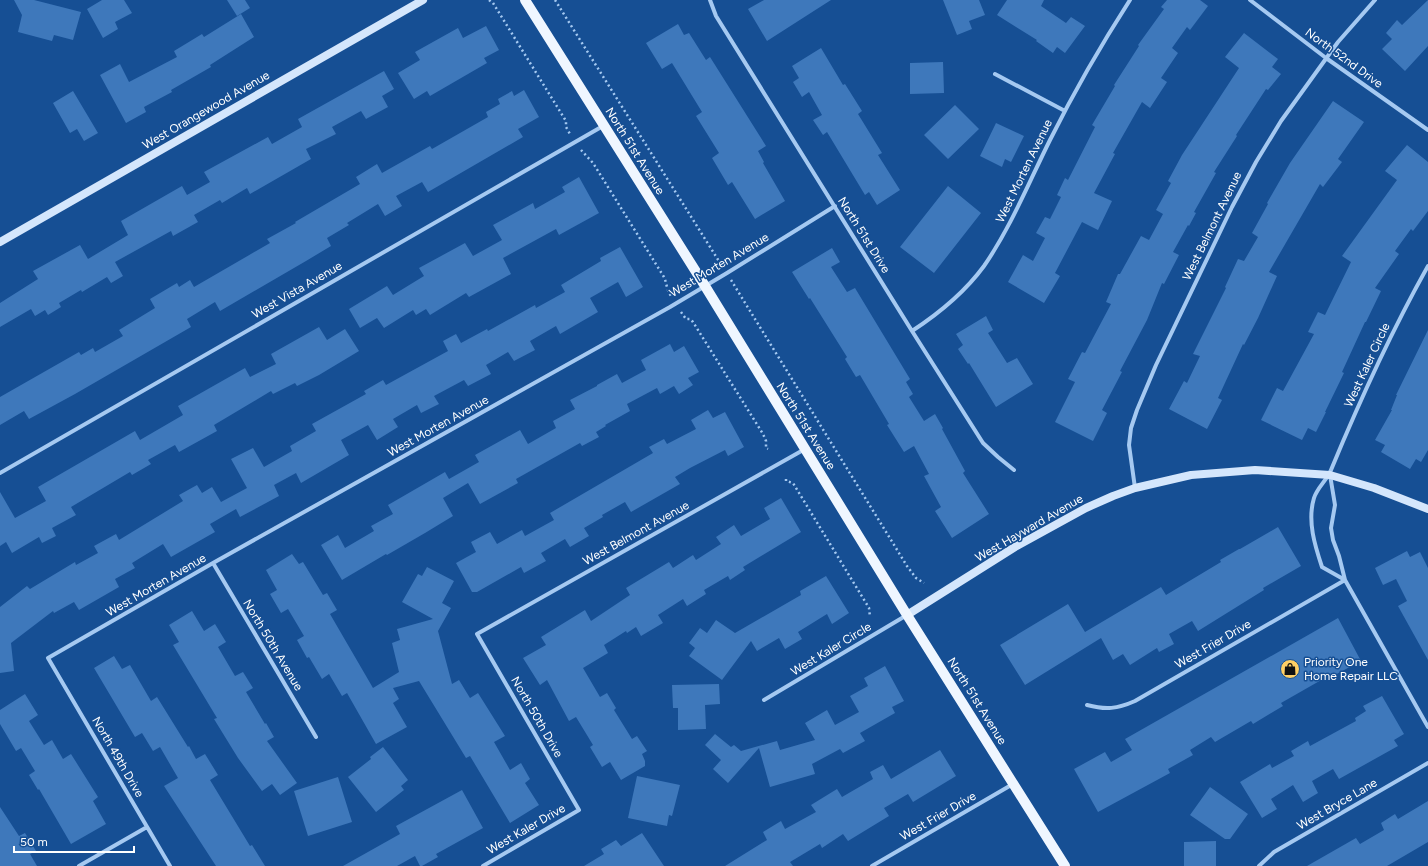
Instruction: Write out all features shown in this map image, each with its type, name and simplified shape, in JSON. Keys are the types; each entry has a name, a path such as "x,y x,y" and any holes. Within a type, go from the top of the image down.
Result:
{"main road":[{"name":"North 51st Avenue","path":"525,0 705,286 907,615 1065,866"}],"street":[{"name":"West Orangewood Avenue","path":"0,242 423,0"},
{"name":"North 51st Drive","path":"710,0 716,16 983,443 1014,470"},
{"name":"West Morten Avenue","path":"912,331 929,320 954,298 983,267 998,244 1081,80 1130,0"},
{"name":"North 52nd Drive","path":"1250,0 1326,58 1428,130"},
{"name":"West Belmont Avenue","path":"1135,488 1129,451 1131,428 1137,410 1156,365 1232,207 1256,162 1281,121 1338,42 1375,0"},
{"path":"995,74 1065,111"},
{"name":"West Vista Avenue","path":"0,473 604,125"},
{"name":"West Morten Avenue","path":"48,658 213,563 676,304 835,206"},
{"name":"West Kaler Circle","path":"1345,580 1322,567 1312,527 1314,497 1330,475 1350,424 1377,366 1428,266"},
{"name":"West Belmont Avenue","path":"477,634 805,449"},
{"name":"West Hayward Avenue","path":"907,615 1015,547 1066,517 1135,488 1191,475 1255,470 1330,475 1374,488 1428,509"},
{"path":"1330,475 1335,505 1332,528 1333,540 1345,580 1428,727"},
{"name":"North 50th Avenue","path":"213,563 316,737"},
{"name":"West Frier Drive","path":"1087,705 1111,709 1135,701 1345,580"},
{"name":"West Kaler Circle","path":"764,700 907,615"},
{"name":"North 50th Drive","path":"477,634 580,810"},
{"name":"North 49th Drive","path":"48,658 170,866"},
{"name":"West Bryce Lane","path":"1259,866 1274,852 1428,763"},
{"name":"West Frier Drive","path":"872,866 1014,784"},
{"name":"West Kaler Drive","path":"483,866 580,810"},
{"path":"79,866 147,827"}],"path":[{"path":"489,0 493,3 566,121 566,127 574,142 593,163 664,277 666,281 666,289 686,319 690,319 693,322 763,434 766,440 766,448 768,449"},
{"path":"555,0 712,252 727,273 907,566 916,578 924,583"},
{"path":"786,479 786,481 793,484 869,608 870,617"}],"building":[{"path":"14,0 34,0 81,12 73,40 54,35 52,41 18,32 22,15"},
{"path":"102,0 124,0 132,13 115,22 118,29 103,38 87,9"},
{"path":"227,0 245,0 250,8 237,16"},
{"path":"764,0 831,0 767,41 748,9"},
{"path":"943,0 979,0 985,15 969,21 972,29 957,35"},
{"path":"1007,0 1044,0 1041,6 1066,23 1071,17 1085,26 1065,53 1057,47 1053,53 1036,41 1037,40 997,15"},
{"path":"1167,0 1200,0 1208,6 1190,30 1187,27 1172,48 1178,53 1161,78 1167,82 1150,108 1142,102 1113,153 1115,154 1094,193 1112,201 1098,230 1082,222 1055,273 1060,276 1044,303 1008,282 1023,255 1033,261 1045,238 1036,233 1045,217 1050,219 1061,197 1057,195 1065,178 1068,180 1095,127 1092,125 1115,86 1114,85 1139,46 1138,45 1164,9 1161,7"},
{"path":"1428,0 1428,46 1405,71 1382,49 1392,39 1386,33 1397,20 1402,25"},
{"path":"241,14 254,37 210,65 211,67 171,90 172,92 144,107 146,112 126,123 100,75 120,64 129,82 177,57 174,51 202,34 204,37"},
{"path":"678,24 684,35 689,33 706,60 710,57 766,146 758,151 764,162 763,163 785,201 755,219 732,182 728,185 712,158 719,153 696,116 702,112 672,63 662,69 646,43"},
{"path":"486,26 499,50 484,58 487,63 430,96 427,91 414,99 398,73 420,60 415,52 458,28 463,38"},
{"path":"1244,33 1278,59 1272,67 1281,74 1268,90 1266,89 1236,135 1237,136 1214,172 1216,173 1194,212 1196,213 1173,252 1179,255 1164,284 1162,283 1147,320 1120,371 1122,372 1102,410 1107,413 1093,441 1055,422 1075,382 1068,379 1082,352 1085,353 1111,304 1106,302 1118,274 1120,274 1141,236 1149,240 1163,214 1156,210 1171,183 1168,181 1182,155 1239,68 1225,57"},
{"path":"821,48 843,85 845,84 862,111 858,114 882,153 878,155 900,190 877,205 869,192 865,195 827,132 823,135 813,120 822,115 809,92 802,97 793,82 799,78 792,66"},
{"path":"943,62 944,93 910,94 910,63"},
{"path":"384,71 394,89 382,96 388,107 366,119 361,111 332,127 336,134 306,149 311,159 250,194 247,188 222,203 220,200 194,215 198,222 173,236 171,231 115,262 123,276 111,283 107,277 82,292 81,290 59,303 61,307 48,315 45,310 35,316 31,309 0,327 0,303 38,279 33,271 80,245 88,259 128,235 121,221 182,186 187,195 210,182 204,172 268,137 272,144 302,127 298,119"},
{"path":"524,90 539,117 518,129 523,137 428,192 422,182 396,196 402,206 385,216 378,204 347,223 349,225 327,238 331,246 306,261 220,311 215,302 187,319 191,327 29,419 24,411 0,425 0,397 79,352 81,355 93,348 95,352 123,336 119,330 155,308 150,299 177,283 179,287 190,280 194,287 270,243 267,239 360,184 356,177 377,164 382,173 430,146 432,149 488,117 486,112 500,104 498,99 512,91 514,96"},
{"path":"73,91 98,133 84,141 77,129 70,133 53,103"},
{"path":"1333,101 1364,122 1338,159 1342,162 1323,187 1320,184 1269,272 1277,276 1218,398 1222,400 1207,429 1169,409 1184,381 1187,383 1200,356 1193,354 1226,288 1225,287 1238,259 1244,261 1258,237 1252,233 1268,204 1267,203 1290,163"},
{"path":"955,105 979,129 948,159 924,135"},
{"path":"996,123 1024,136 1011,162 1005,159 1002,167 980,156"},
{"path":"1407,145 1428,162 1428,211 1413,231 1411,229 1395,251 1399,254 1375,288 1381,291 1342,372 1344,373 1326,412 1316,432 1308,428 1302,440 1261,420 1277,388 1283,391 1314,334 1308,332 1318,312 1325,315 1351,262 1342,256 1397,180 1385,171"},
{"path":"579,177 599,213 559,235 556,229 503,258 511,274 469,297 466,293 430,315 426,309 416,315 413,310 384,328 377,318 360,328 349,309 387,286 393,295 424,276 419,268 465,243 473,256 502,240 493,225 533,203 535,209 565,192 562,187"},
{"path":"948,186 981,213 934,273 900,247"},
{"path":"620,247 643,287 626,297 618,282 590,298 598,312 560,334 556,326 530,341 535,350 514,361 508,352 486,365 491,374 468,386 464,380 434,396 439,404 421,413 417,405 393,419 398,427 377,440 368,425 341,440 349,455 301,483 296,473 274,485 279,496 240,517 236,509 210,524 215,532 171,557 163,544 132,563 135,568 115,579 119,587 79,610 74,602 54,613 53,611 11,643 14,671 0,673 0,607 27,586 30,589 75,562 76,565 98,553 94,546 116,534 119,540 183,501 179,495 197,485 202,493 212,487 221,502 247,488 231,459 253,448 264,467 292,451 290,446 316,431 312,424 366,394 364,391 383,380 386,385 448,351 443,341 456,334 461,343 487,329 488,331 535,305 536,308 565,292 561,285 601,261 600,258"},
{"path":"832,248 840,262 831,267 847,292 855,288 910,379 906,382 913,394 909,397 924,421 935,414 965,471 963,473 989,514 952,538 935,511 941,507 924,476 929,474 914,446 904,452 887,425 889,424 860,375 856,377 845,359 847,357 792,272"},
{"path":"986,316 993,330 988,333 1007,363 1017,358 1033,384 996,407 969,363 968,364 958,349 963,345 956,334"},
{"path":"319,327 327,340 345,329 359,351 319,375 297,386 295,383 273,394 271,391 214,425 217,431 179,452 175,445 148,460 151,464 132,475 130,472 71,507 76,515 52,528 56,536 42,543 39,537 12,553 6,542 0,546 0,492 15,518 46,501 38,487 135,431 140,440 183,415 178,406 245,368 250,377 276,364 271,354"},
{"path":"1428,330 1428,450 1421,462 1416,459 1410,469 1381,452 1385,445 1375,440 1392,410 1396,395"},
{"path":"670,344 674,352 684,346 699,372 688,378 693,385 679,394 674,386 660,394 657,388 627,404 630,411 605,425 606,426 596,432 599,437 582,446 580,443 516,479 518,483 480,504 468,483 443,498 453,516 342,580 321,545 338,535 345,548 374,531 371,526 393,514 388,505 445,472 449,479 479,462 475,455 520,430 528,444 556,428 553,421 575,409 570,400 617,374 622,383 646,370 641,360"},
{"path":"708,410 713,418 725,412 744,447 728,456 725,450 690,468 675,477 680,484 631,512 625,502 602,515 603,517 584,528 589,536 570,547 565,539 541,553 546,561 524,573 521,567 477,592 472,592 456,563 476,552 471,542 490,532 497,544 522,530 525,536 554,520 550,513 653,453 649,447 664,439 667,444 696,429 691,420"},
{"path":"781,498 801,532 743,567 745,570 730,580 728,576 704,590 706,594 687,606 683,599 658,615 663,623 641,636 636,627 627,633 626,631 604,645 608,653 583,668 600,697 607,693 616,708 614,710 632,739 637,736 647,751 642,754 645,761 645,766 621,780 610,762 602,767 590,747 593,745 576,717 569,721 547,680 540,685 523,658 546,645 541,637 585,610 591,621 630,595 626,588 669,562 673,568 693,555 696,560 721,544 716,537 734,525 741,536 770,519 764,508"},
{"path":"1278,527 1301,566 1263,588 1264,590 1198,631 1192,621 1169,634 1174,644 1159,652 1157,648 1130,665 1123,654 1113,660 1101,638 1025,685 1000,645 1068,604 1085,632 1161,587 1166,595 1221,562 1220,560"},
{"path":"1407,551 1410,557 1420,552 1428,568 1428,660 1398,606 1407,601 1396,579 1383,585 1375,568"},
{"path":"292,554 299,564 303,562 323,595 327,593 337,610 330,614 373,688 399,672 392,643 400,640 397,629 433,619 402,602 418,574 422,576 427,567 454,581 442,603 451,608 438,631 452,684 459,680 470,698 478,693 505,736 494,742 510,770 521,763 530,779 525,783 539,805 510,823 470,756 466,758 419,681 393,688 399,699 393,703 407,727 376,744 347,693 342,696 329,674 322,679 309,657 307,658 297,640 304,636 288,609 281,613 270,594 277,590 266,570"},
{"path":"826,576 849,613 832,624 827,614 798,632 802,639 785,649 779,638 757,651 751,641 722,680 689,656 695,648 689,643 700,628 707,633 716,620 735,633 801,595 800,591"},
{"path":"192,611 204,631 215,624 226,642 218,647 235,676 243,672 253,688 246,692 274,737 267,741 297,783 280,795 272,784 262,791 238,758 214,719 217,718 173,645 179,642 169,625"},
{"path":"1338,618 1361,661 1331,677 1330,675 1281,703 1283,706 1253,724 1251,721 1215,742 1211,737 1190,750 1193,755 1168,769 1170,773 1098,812 1074,769 1105,752 1111,762 1132,750 1125,739"},
{"path":"114,656 122,669 130,665 151,701 157,697 196,759 205,754 218,775 210,780 250,846 252,845 265,866 216,866 164,786 178,778 160,747 153,751 142,733 135,737 94,668"},
{"path":"885,666 904,701 892,707 895,713 860,733 865,741 843,753 840,749 812,764 815,774 770,787 759,748 728,783 713,769 721,760 705,745 715,734 731,747 734,745 741,751 777,741 780,750 815,740 805,723 827,710 835,725 859,712 850,696 868,686 864,678"},
{"path":"719,684 720,704 705,705 706,729 678,730 678,708 673,708 672,685"},
{"path":"25,694 38,715 29,721 44,745 52,740 63,759 71,754 98,797 93,801 106,824 71,844 39,789 38,790 29,775 35,771 21,748 16,751 0,724 0,710"},
{"path":"1382,696 1404,734 1394,740 1398,746 1339,779 1333,769 1312,781 1318,793 1303,802 1293,785 1271,799 1277,809 1262,818 1240,782 1270,764 1272,768 1294,756 1291,751 1308,741 1310,746 1356,721 1355,718 1366,711 1363,706"},
{"path":"383,747 408,780 401,786 404,790 376,812 348,777 371,759 370,757"},
{"path":"940,750 956,776 913,802 908,794 884,808 889,816 848,841 843,834 822,848 820,844 790,862 793,866 725,866 767,840 763,832 781,821 785,829 816,812 811,805 837,789 842,797 873,779 870,772 883,765 891,779"},
{"path":"637,776 680,785 672,816 669,815 667,826 628,818"},
{"path":"338,777 352,822 308,836 294,791"},
{"path":"1210,787 1248,814 1230,839 1225,839 1190,815"},
{"path":"462,790 483,828 436,854 438,857 422,866 420,866 415,856 397,866 343,866 400,834 396,826"},
{"path":"1428,801 1428,842 1387,866 1307,866 1356,838 1360,844 1384,830 1381,823 1395,814 1398,819"},
{"path":"0,807 19,836 25,833 36,851 30,854 37,866 0,866"},
{"path":"642,833 664,866 584,866 604,854 601,849 616,840 621,846"},
{"path":"1216,841 1216,866 1184,866 1184,842"}],"place":[{"name":"Priority One Home Repair LLC","path":"1290,669"}]}
